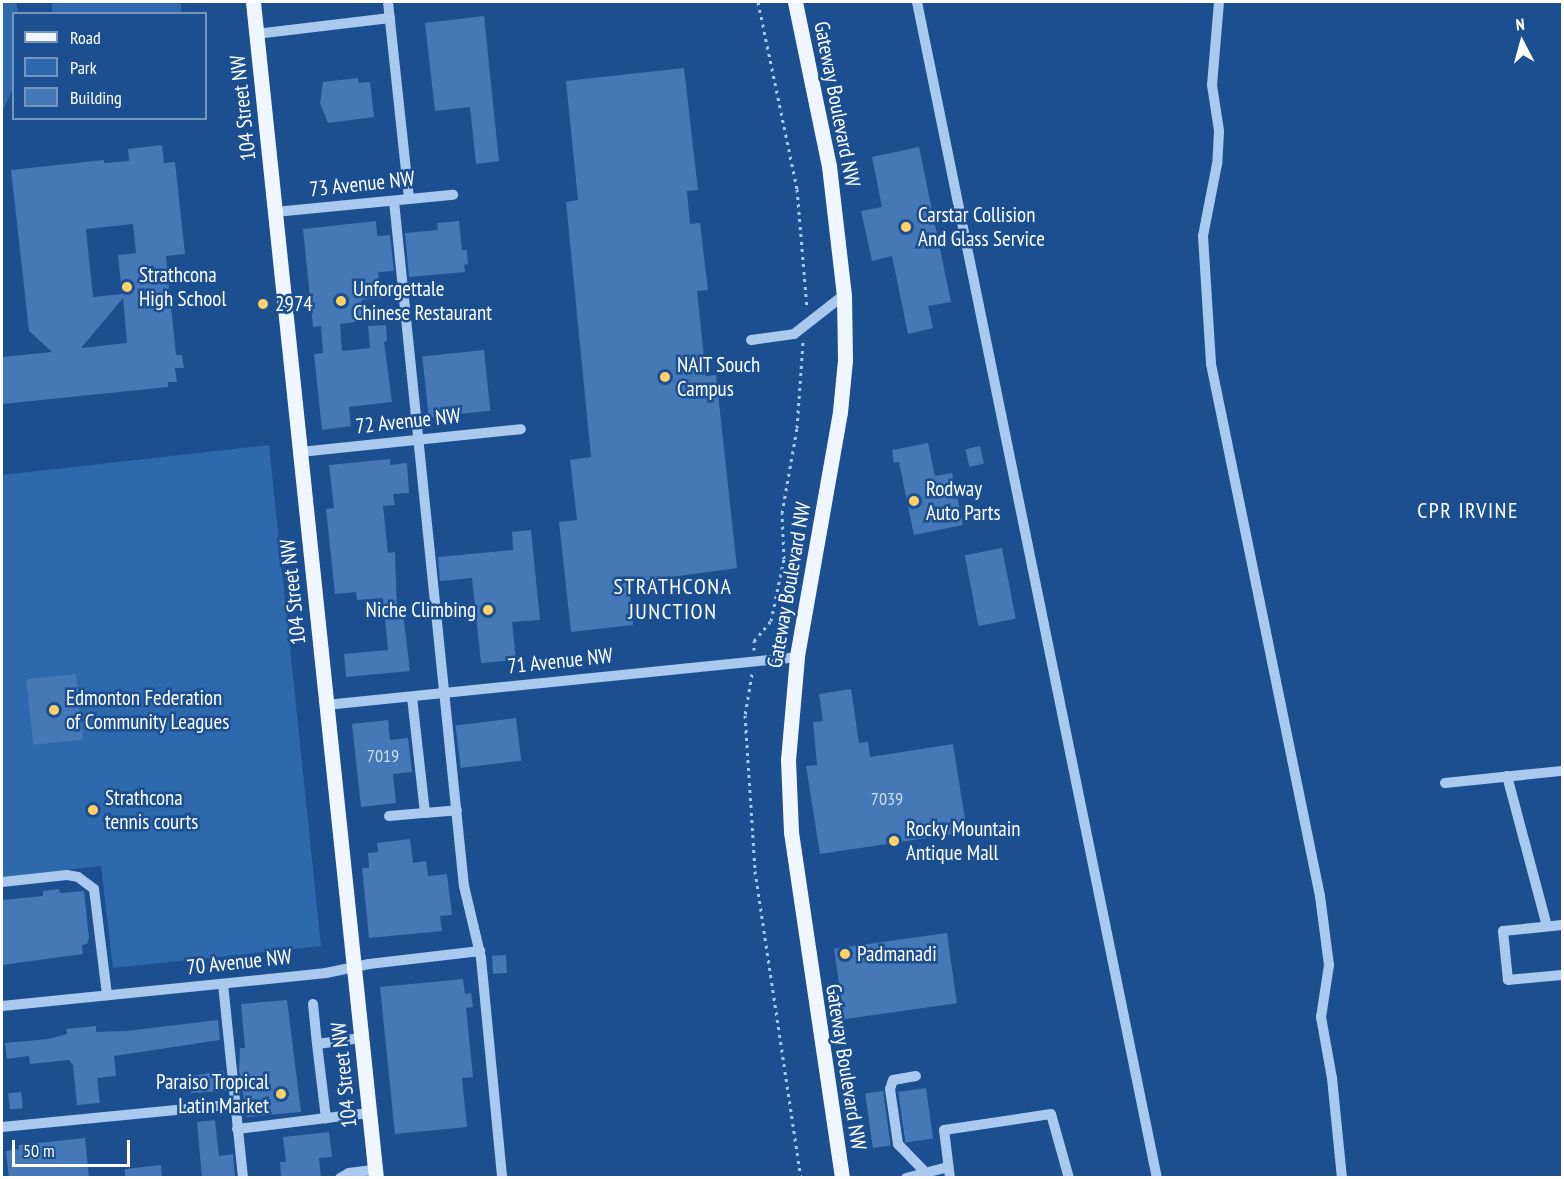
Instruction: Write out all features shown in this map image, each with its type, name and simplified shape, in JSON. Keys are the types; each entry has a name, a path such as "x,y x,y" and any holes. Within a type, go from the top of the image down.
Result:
{"main road":[{"name":"104 Street NW","path":"253,2 376,1174"},
{"name":"Gateway Boulevard NW","path":"795,2 829,166 844,295 845,360 840,412 797,657 788,760 791,832 842,1178"}],"street":[{"path":"388,2 409,199"},
{"path":"917,2 1157,1178"},
{"path":"1219,2 1212,85 1219,131 1218,164 1203,236 1210,364 1320,896 1329,965 1321,1017 1332,1078 1342,1178"},
{"path":"256,34 390,18"},
{"name":"73 Avenue NW","path":"275,213 453,195"},
{"path":"394,201 464,886 480,951 502,1178"},
{"path":"750,340 794,334 844,295"},
{"name":"72 Avenue NW","path":"300,452 521,429"},
{"name":"71 Avenue NW","path":"326,705 797,657"},
{"path":"412,697 425,813"},
{"path":"1445,783 1563,771"},
{"path":"1507,776 1547,926"},
{"path":"389,816 457,810"},
{"path":"2,882 67,875 78,876 94,889 107,995"},
{"path":"1563,924 1503,931 1508,980 1563,975"},
{"name":"70 Avenue NW","path":"2,1005 353,970 369,963 480,951"},
{"path":"223,984 243,1178"},
{"path":"313,1004 326,1118"},
{"path":"317,1044 361,1038"},
{"path":"916,1076 893,1080 890,1089 898,1144 925,1172"},
{"path":"2,1127 235,1104"},
{"path":"237,1129 370,1113"},
{"path":"906,1178 925,1172 949,1172 944,1130 1051,1114 1069,1178"},
{"path":"340,1178 349,1173 376,1174"}],"path":[{"path":"758,2 797,189 808,290 806,317"},
{"path":"754,641 771,621 784,559 782,513 797,428 803,335"},
{"path":"752,680 746,701 745,734 755,871 801,1178"}],"green space":[{"path":"2,2 16,2 18,12 12,12 12,91 2,112"},
{"path":"52,2 181,2 181,12 52,12"},
{"path":"269,445 321,946 113,968 101,866 2,877 2,475"}],"building":[{"path":"484,16 499,161 476,164 470,107 435,111 425,23"},
{"path":"684,68 698,190 687,191 690,224 700,223 708,290 697,291 706,376 716,375 737,568 629,583 633,625 571,632 559,522 577,520 570,460 591,457 566,202 578,200 566,81"},
{"path":"358,78 359,83 370,82 374,117 328,123 320,103 323,82"},
{"path":"162,145 164,163 175,162 185,254 166,256 176,355 182,355 184,368 175,368 177,382 168,382 168,387 2,404 2,357 52,352 29,331 11,170 104,160 104,163 129,161 128,149","holes":["133,224 136,253 118,255 122,294 93,297 86,229","123,298 127,343 81,348"]},
{"path":"919,147 951,302 928,306 933,328 908,334 892,256 872,261 861,211 882,207 872,157"},
{"path":"376,221 377,236 390,235 394,271 378,272 381,298 361,300 363,321 340,324 342,351 370,348 368,326 386,325 387,341 384,342 392,402 349,407 351,426 322,430 314,354 323,353 321,326 313,327 303,229"},
{"path":"459,221 462,250 467,250 468,264 464,265 465,272 409,277 405,233 438,230 437,223"},
{"path":"484,350 490,411 429,417 422,356"},
{"path":"928,443 935,476 952,473 963,525 914,535 899,462 894,463 892,450"},
{"path":"980,446 984,464 969,467 965,449"},
{"path":"390,459 390,465 407,463 409,493 393,494 395,505 383,506 388,553 395,552 397,613 403,613 410,671 346,677 344,654 388,650 383,598 357,600 356,592 335,594 326,509 334,508 329,465"},
{"path":"531,530 540,620 512,622 516,660 481,663 472,578 440,581 438,557 513,550 512,532"},
{"path":"1002,548 1016,619 978,626 965,555"},
{"name":"Edmonton Federation of Community Leagues","path":"76,674 83,740 33,745 26,679"},
{"path":"851,689 859,743 868,742 870,757 953,744 967,832 820,854 806,766 817,765 813,722 823,721 819,694"},
{"path":"516,718 521,761 461,768 455,725"},
{"path":"388,720 390,740 408,738 412,772 393,774 396,803 361,807 352,724"},
{"path":"410,839 413,863 426,861 428,876 447,874 452,915 440,916 442,931 369,938 362,868 369,868 368,853 378,852 377,843"},
{"path":"59,889 60,893 84,891 89,938 87,944 82,945 83,954 2,965 2,900 43,896 43,891"},
{"path":"947,933 957,1003 844,1019 834,949"},
{"path":"506,955 507,973 493,974 492,956"},
{"path":"463,979 465,994 471,993 473,1007 466,1008 473,1077 462,1078 467,1127 395,1134 380,987"},
{"path":"287,1000 301,1112 247,1117 239,1070 240,1048 245,1048 241,1004"},
{"path":"218,1020 220,1040 114,1056 116,1076 97,1078 100,1103 77,1105 73,1065 69,1060 30,1064 29,1056 7,1059 5,1043 48,1039 67,1034 66,1029 96,1026 96,1032 126,1031"},
{"path":"224,1071 226,1091 191,1093 189,1076"},
{"path":"926,1088 933,1139 905,1142 898,1092"},
{"path":"883,1091 891,1145 873,1148 865,1094"},
{"path":"21,1092 23,1108 10,1109 8,1094"},
{"path":"215,1120 219,1156 233,1154 235,1178 202,1178 197,1122"},
{"path":"329,1132 332,1157 319,1158 321,1178 281,1178 280,1162 286,1162 283,1137"},
{"path":"85,1138 89,1178 9,1178 6,1151 19,1149 19,1145"},
{"path":"161,1165 162,1178 125,1178 125,1169"}],"place":[{"name":"Carstar Collision And Glass Service","path":"906,227"},
{"name":"Strathcona High School","path":"127,287"},
{"name":"Unforgettale Chinese Restaurant","path":"341,301"},
{"name":"2974","path":"263,304"},
{"name":"NAIT Souch Campus","path":"665,377"},
{"name":"Rodway Auto Parts","path":"914,501"},
{"name":"Niche Climbing","path":"488,610"},
{"name":"Edmonton Federation of Community Leagues","path":"54,710"},
{"name":"Strathcona tennis courts","path":"93,810"},
{"name":"Rocky Mountain Antique Mall","path":"894,841"},
{"name":"Padmanadi","path":"845,954"},
{"name":"Paraiso Tropical Latin Market","path":"281,1094"}],"district":[{"name":"CPR IRVINE","path":"1468,511"},
{"name":"STRATHCONA JUNCTION","path":"673,598"}]}
